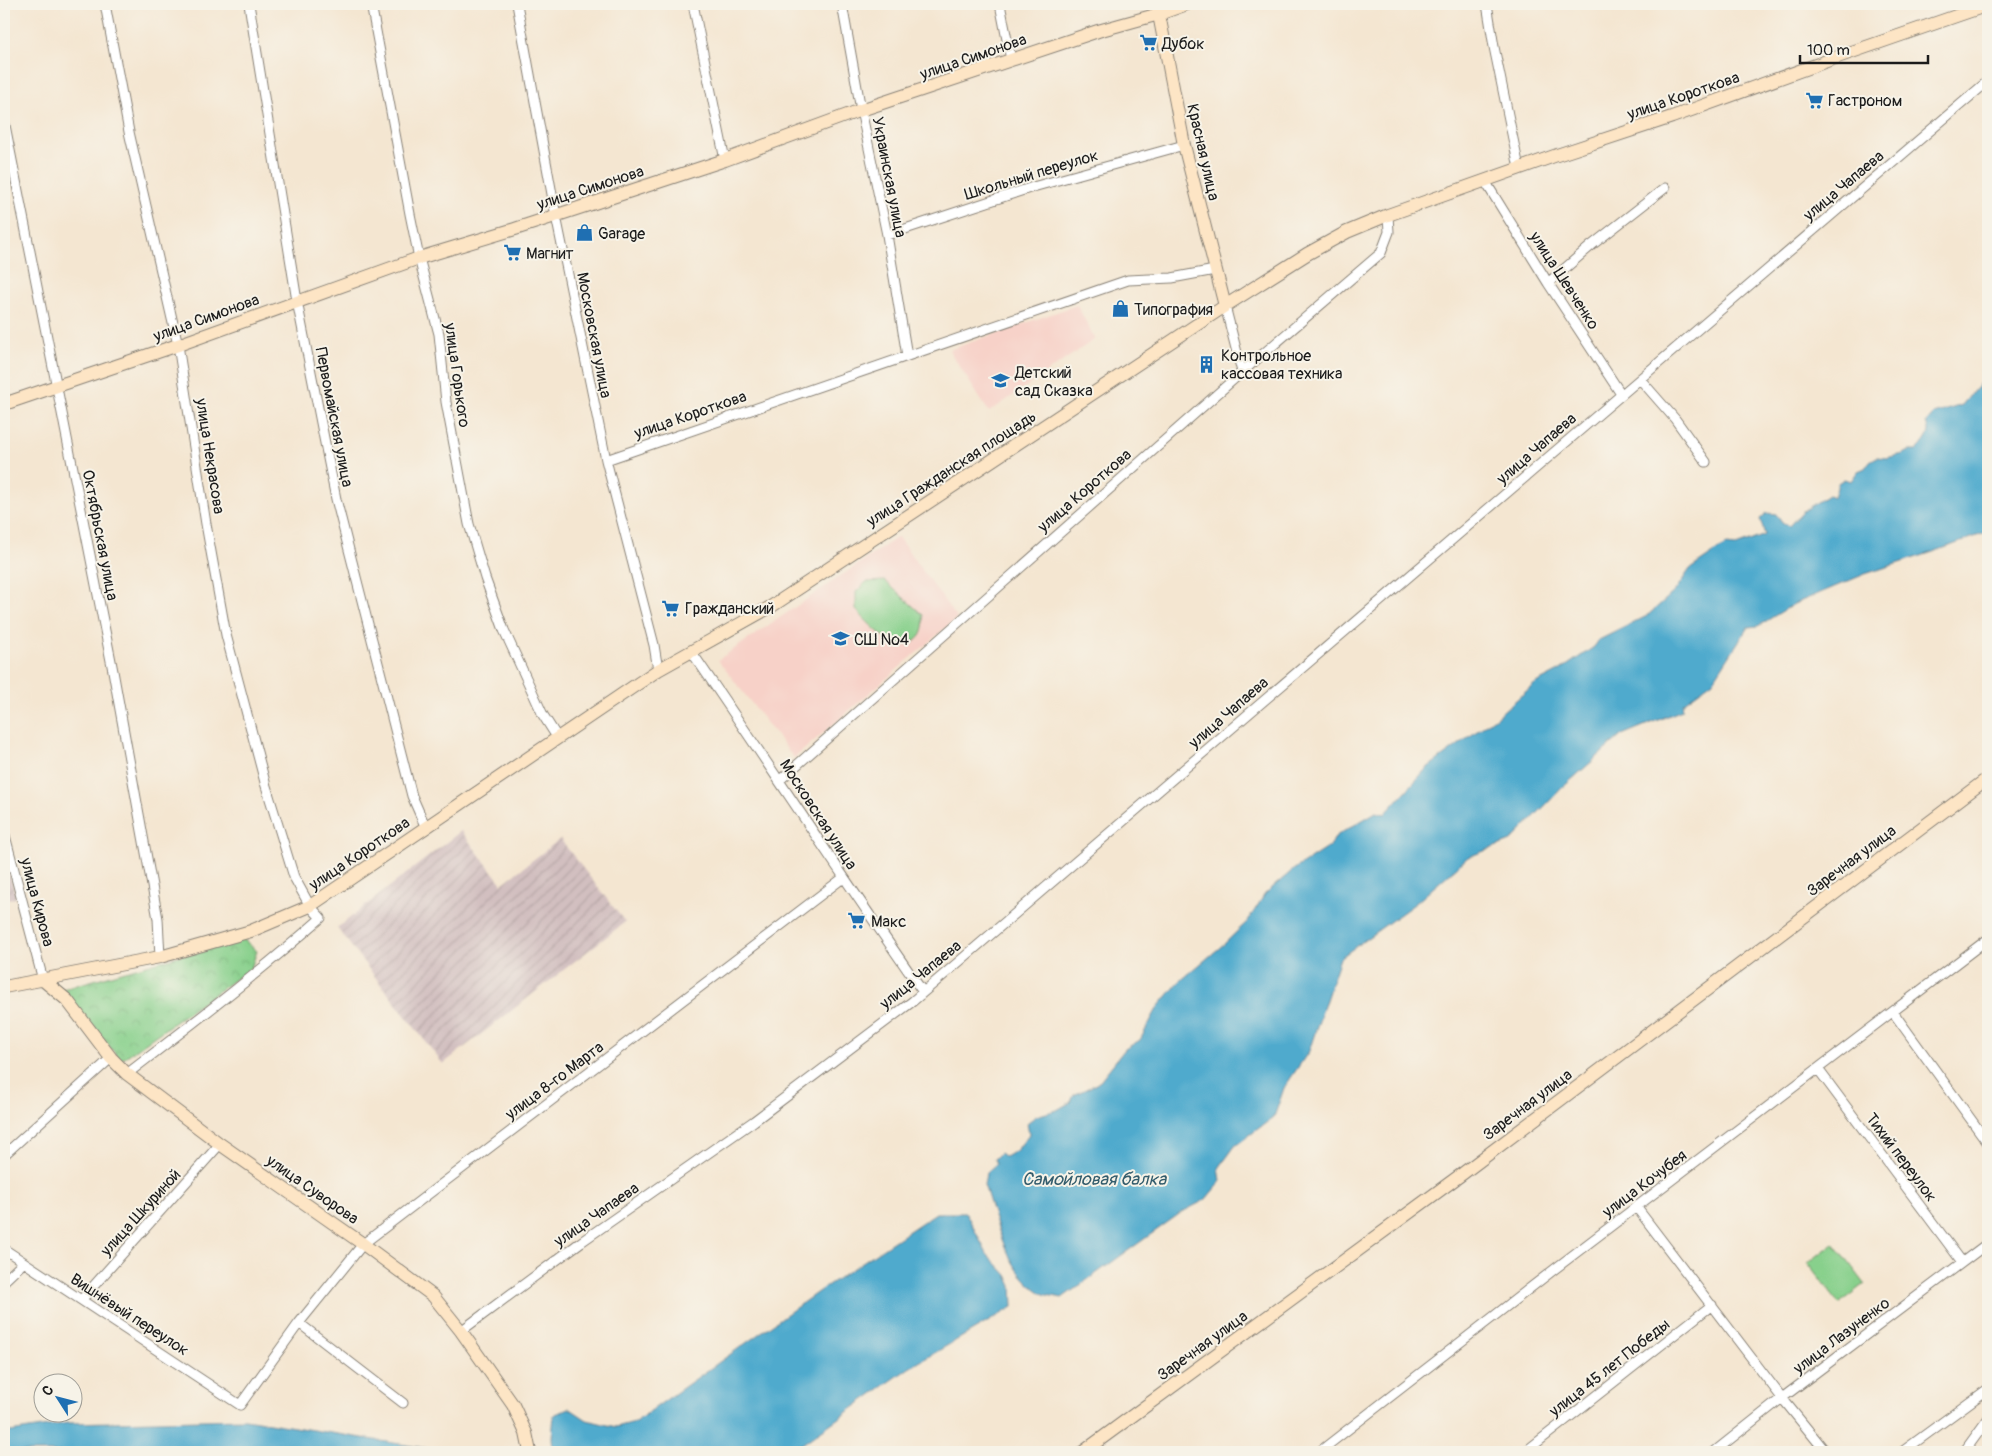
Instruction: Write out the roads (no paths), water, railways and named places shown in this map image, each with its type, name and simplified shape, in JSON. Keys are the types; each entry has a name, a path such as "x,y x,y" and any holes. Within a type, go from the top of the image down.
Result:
{"street":[{"name":"улица Некрасова","path":"105,4 136,161 178,345 206,524 226,635 280,834 294,877 310,906 321,918 217,1006 127,1074"},
{"name":"Первомайская улица","path":"249,4 297,301 336,499 412,796 426,828"},
{"name":"улица Горького","path":"372,4 419,258 439,334 448,411 469,524 485,578 504,630 544,715 557,737"},
{"name":"Московская улица","path":"518,4 556,216 606,460 654,645 658,670"},
{"path":"693,4 725,160"},
{"name":"Украинская улица","path":"842,4 887,235 907,356"},
{"path":"1000,4 1011,60"},
{"name":"улица Симонова","path":"4,404 55,385 178,345 419,258 556,216 725,160 862,110 1158,9 1187,4"},
{"path":"1487,4 1519,168"},
{"name":"улица Короткова","path":"1225,306 1307,254 1346,232 1388,215 1988,5"},
{"name":"Красная улица","path":"1158,9 1184,144 1225,306"},
{"name":"улица Чапаева","path":"461,1332 581,1242 754,1121 923,992 1988,81"},
{"name":"Октябрьская улица","path":"4,120 116,690 158,919 160,957"},
{"name":"Школьный переулок","path":"887,235 1033,187 1184,144"},
{"name":"улица Шевченко","path":"1485,181 1496,203 1622,394"},
{"path":"1548,283 1592,245 1665,188"},
{"name":"улица Короткова","path":"780,780 1242,372 1381,253 1389,232 1388,215"},
{"name":"улица Короткова","path":"606,460 1128,280 1172,278 1215,270"},
{"path":"1225,306 1242,372"},
{"name":"улица Гражданская площадь","path":"691,651 778,602 1225,306"},
{"path":"1640,379 1675,419 1706,462"},
{"name":"Московская улица","path":"691,651 780,780 843,878 923,992"},
{"name":"улица Короткова","path":"4,987 160,957 250,931 310,906 557,737 658,670 691,651"},
{"name":"Заречная улица","path":"1083,1452 1462,1174 1988,778"},
{"name":"улица Кирова","path":"4,832 43,980"},
{"name":"улица 8-го Марта","path":"240,1405 299,1322 363,1244 843,878"},
{"name":"улица Кочубея","path":"1319,1452 1556,1268 1988,939"},
{"name":"улица Суворова","path":"43,980 67,1000 111,1058 127,1074 220,1144 363,1244 433,1296 461,1332 512,1405 526,1433 530,1452"},
{"path":"1893,1012 1988,1143"},
{"path":"4,1155 111,1058"},
{"name":"Тихий переулок","path":"1818,1069 1962,1262"},
{"name":"улица Шкуриной","path":"82,1300 220,1144"},
{"path":"1637,1208 1782,1398 1826,1452"},
{"name":"улица Лазуненко","path":"1714,1452 1782,1398 1988,1243"},
{"name":"Вишнёвый переулок","path":"4,1249 240,1405"},
{"path":"4,1281 23,1262"},
{"name":"улица 45 лет Победы","path":"1525,1452 1712,1305"},
{"path":"299,1322 403,1403"},
{"path":"1902,1452 1988,1389"},
{"path":"1964,1452 1988,1419"}],"water":[{"name":"Самойловая балка","path":"1988,374 1988,532 1865,574 1794,604 1758,626 1748,627 1713,681 1683,703 1682,710 1622,735 1562,788 1511,841 1468,857 1417,902 1340,958 1309,1051 1284,1088 1274,1117 1235,1146 1219,1168 1221,1181 1205,1200 1182,1212 1062,1298 1042,1293 1028,1282 1010,1258 998,1229 984,1185 986,1173 996,1164 994,1159 1000,1153 1005,1157 1017,1150 1029,1134 1027,1123 1036,1116 1057,1110 1071,1102 1074,1095 1098,1083 1125,1049 1140,1040 1158,1007 1179,982 1248,921 1265,894 1293,870 1330,846 1336,836 1376,812 1385,814 1427,768 1496,717 1536,683 1559,671 1594,647 1599,640 1647,616 1675,591 1690,569 1726,545 1736,546 1765,535 1760,519 1767,513 1776,514 1782,523 1789,526 1802,512 1828,495 1834,497 1838,483 1844,479 1851,481 1858,471 1865,468 1870,461 1877,457 1886,458 1909,451 1916,451 1929,433 1926,423 1934,414 1962,405"},
{"path":"936,1213 966,1213 987,1254 1007,1275 1012,1286 1013,1307 909,1368 791,1452 553,1452 554,1415 569,1408 587,1420 616,1427 635,1422 822,1289"},
{"path":"245,1419 449,1452 4,1452 4,1433 82,1423"}],"place":[{"name":"Дубок","path":"1148,43"},
{"name":"Гастроном","path":"1814,100"},
{"name":"Garage","path":"584,233"},
{"name":"Магнит","path":"512,253"},
{"name":"Типография","path":"1120,309"},
{"name":"Контрольное кассовая техника","path":"1207,364"},
{"name":"Детский сад Сказка","path":"1001,381"},
{"name":"Гражданский","path":"671,608"},
{"name":"СШ №4","path":"840,639"},
{"name":"Макс","path":"857,921"}]}
